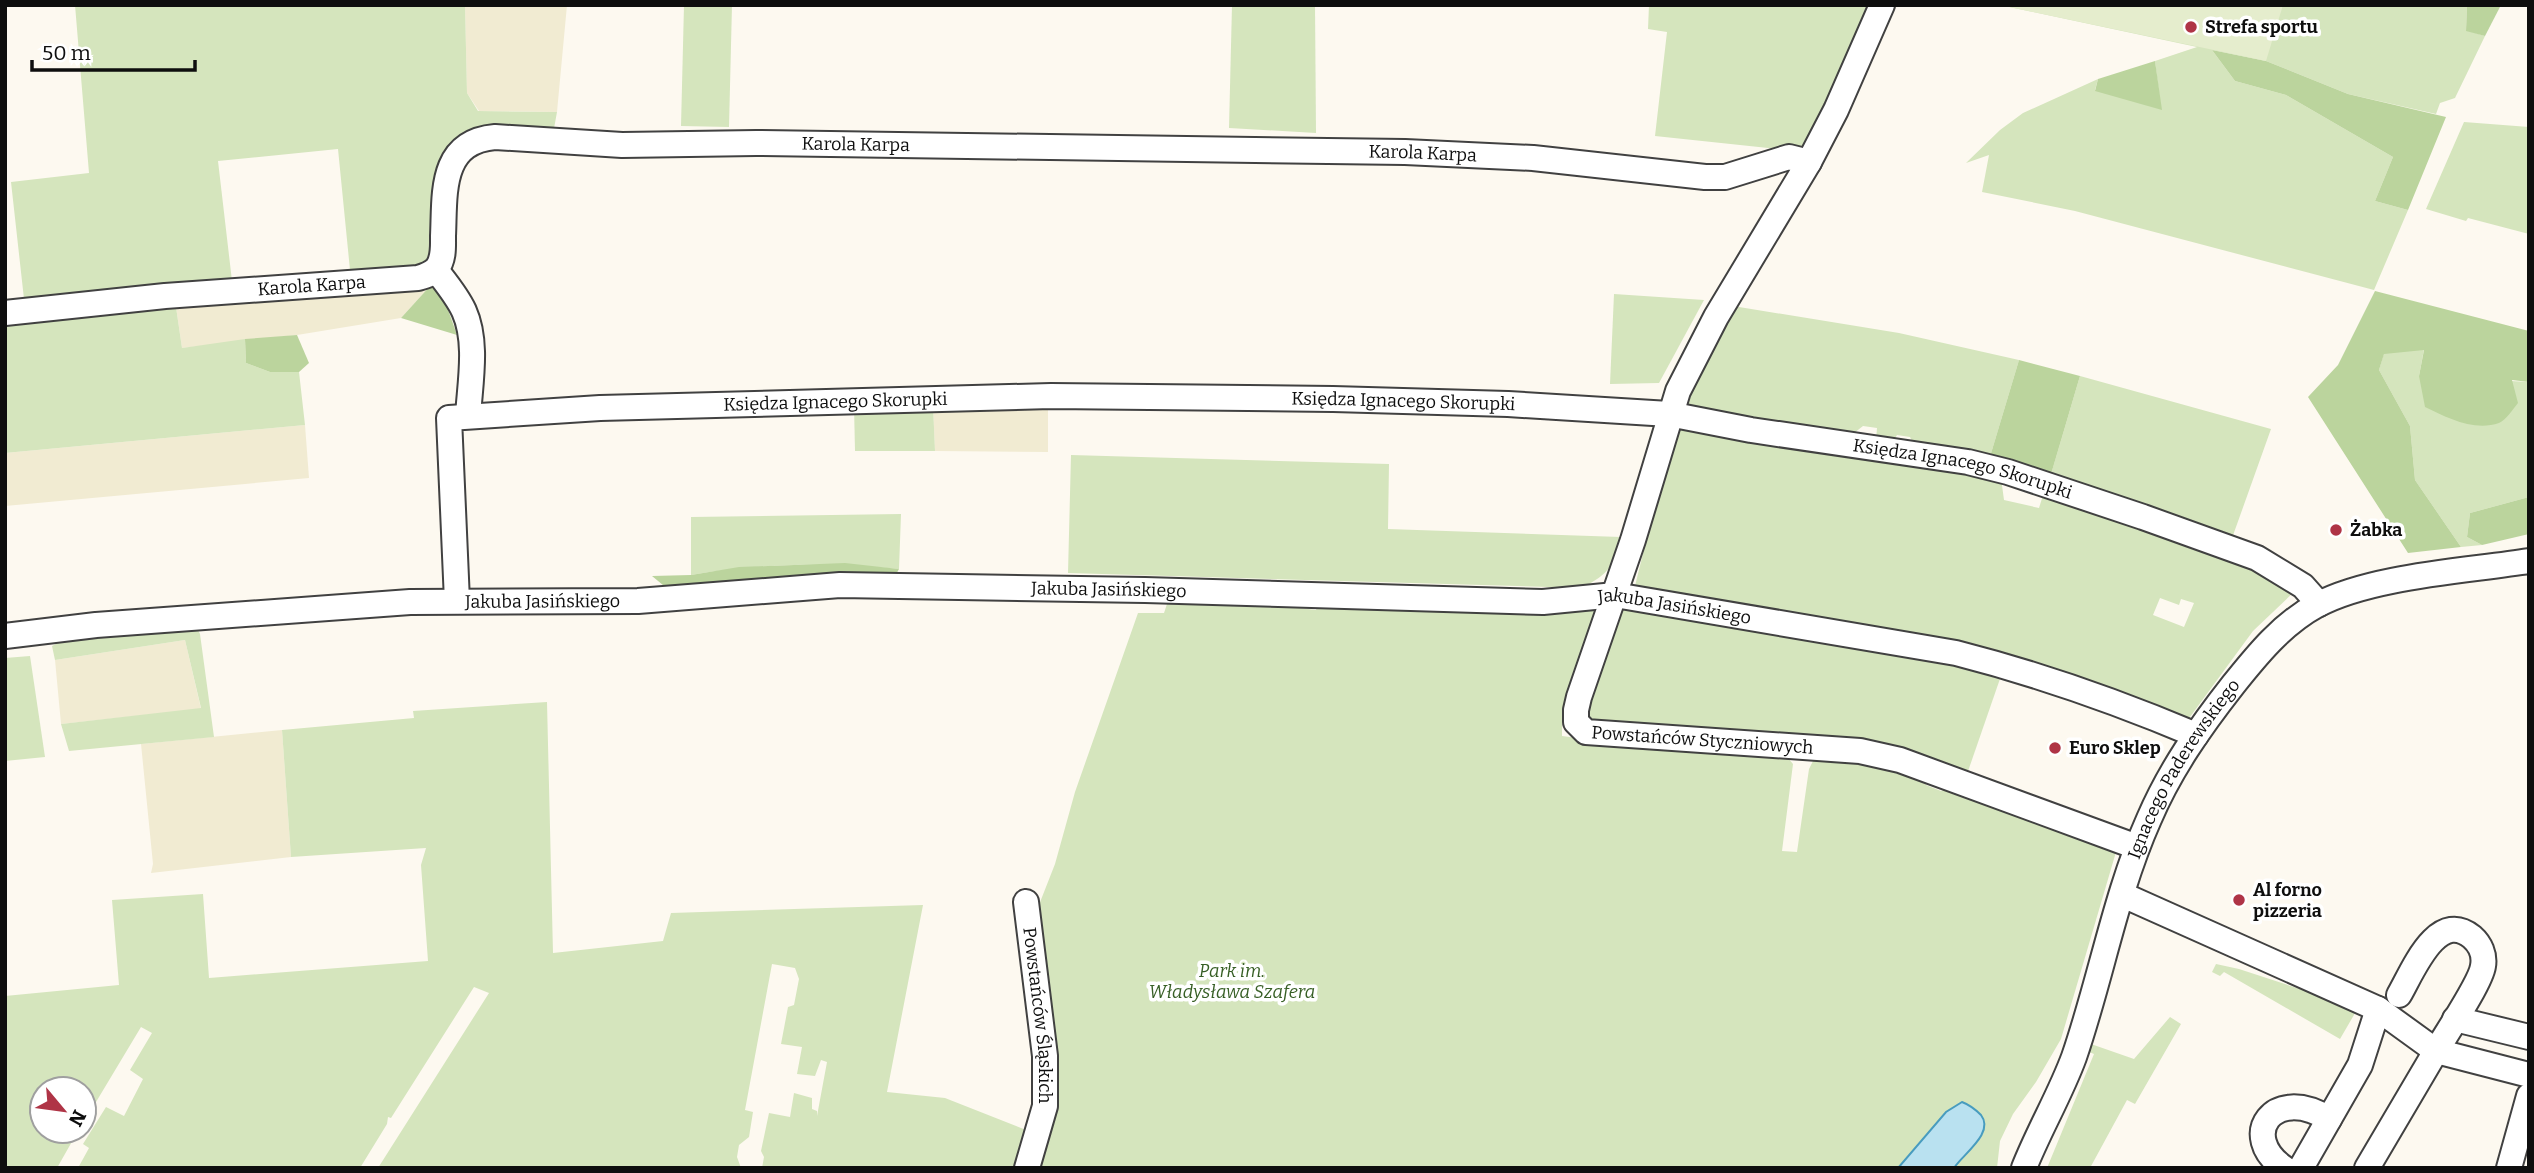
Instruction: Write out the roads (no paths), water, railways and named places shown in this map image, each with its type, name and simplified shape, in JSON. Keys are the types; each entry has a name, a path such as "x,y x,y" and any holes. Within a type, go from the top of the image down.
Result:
{"street":[{"name":"Powstańców Styczniowych","path":"1882,5 1836,110 1809,162 1696,351 1669,414 1657,466 1576,710 1576,722 1586,732 1860,751 1900,760 2137,847"},
{"name":"Karola Karpa","path":"5,313 166,296 418,278 436,270 442,252 445,187 453,162 469,143 480,138 622,145 756,143 1405,152 1533,158 1705,177 1726,177 1789,157 1809,162"},
{"path":"436,270 457,299 470,330 471,351 459,417 457,601"},
{"name":"Księdza Ignacego Skorupki","path":"459,417 614,408 1051,396 1468,403 1669,414 1751,430 1959,461 2008,472 2258,558 2303,586 2319,604"},
{"name":"Ignacego Paderewskiego","path":"2024,1168 2074,1058 2137,847 2162,791 2196,734 2260,653 2300,616 2319,604 2348,593 2378,585 2529,561"},
{"name":"Jakuba Jasińskiego","path":"5,636 96,625 260,612 457,601 638,601 840,586 1168,591 1543,603 1615,595 1956,653 2103,698 2196,734"},
{"path":"2123,895 2378,1009 2436,1051 2529,1075"},
{"name":"Powstańców Śląskich","path":"1026,902 1045,1056 1045,1106 1027,1168"},
{"path":"2367,1168 2483,969 2482,950 2470,935 2462,931 2445,931 2432,939 2399,995"},
{"path":"2301,1168 2360,1065 2378,1009"},
{"path":"2455,1019 2529,1037"},
{"path":"2509,1168 2529,1096"},
{"path":"2284,1168 2269,1156 2265,1147 2264,1128 2272,1115 2283,1108 2298,1106 2329,1119"}],"water":[{"path":"1962,1102 1981,1115 1984,1129 1976,1143 1954,1168 1898,1168 1946,1112"}],"place":[{"name":"Strefa sportu","path":"2191,27"},
{"name":"Żabka","path":"2336,530"},
{"name":"Euro Sklep","path":"2055,748"},
{"name":"Al forno pizzeria","path":"2239,900"}],"park label":[{"name":"Park im. Władysława Szafera","path":"1232,981"}]}
